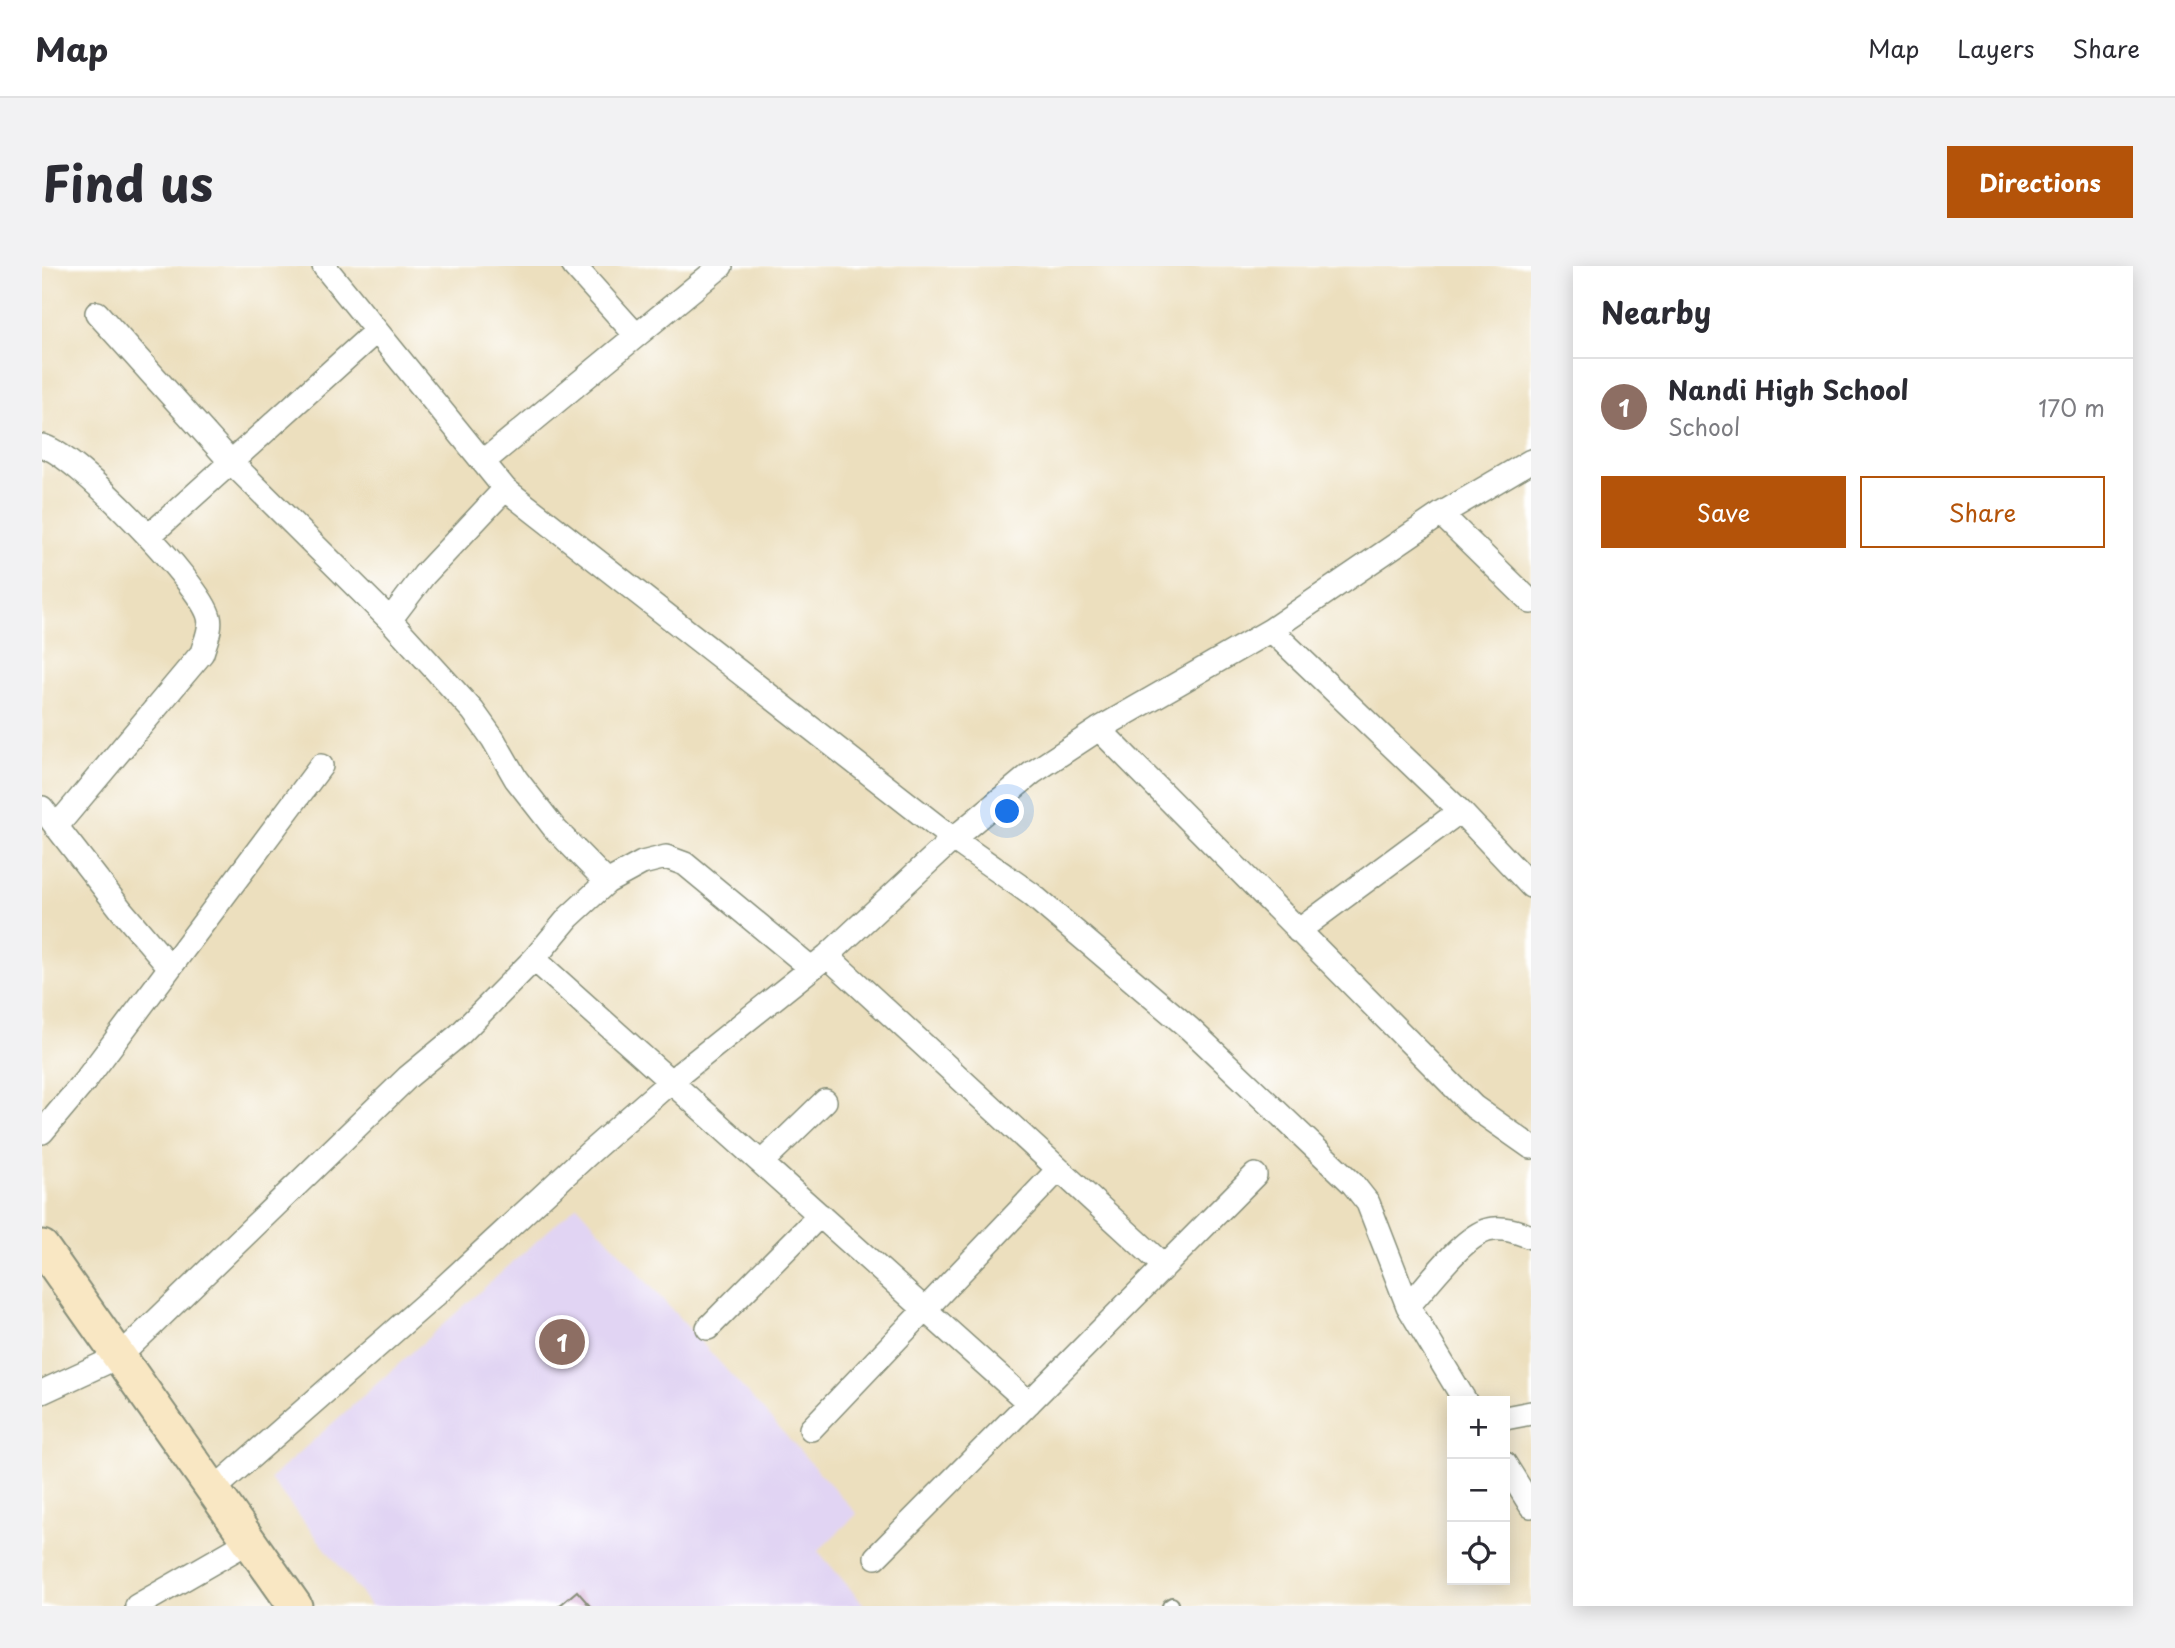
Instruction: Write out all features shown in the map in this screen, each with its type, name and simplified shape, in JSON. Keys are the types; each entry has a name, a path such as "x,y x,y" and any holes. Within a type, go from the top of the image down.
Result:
{"street":[{"path":"324,266 505,489 953,839 1031,894 1190,1029 1353,1184 1368,1203 1408,1306 1462,1396"},
{"path":"574,266 636,335"},
{"path":"483,462 721,266"},
{"path":"97,313 231,462 390,621 473,711 516,779 555,830 607,882"},
{"path":"149,536 375,332"},
{"path":"42,446 64,455 149,536 202,600 209,618 202,653 49,817 169,966"},
{"path":"212,1491 671,1081 819,962 953,839 1032,773 1099,729 1271,630 1441,514 1531,461"},
{"path":"390,621 424,575 505,489"},
{"path":"1441,514 1531,602"},
{"path":"1271,630 1460,811 1531,886"},
{"path":"1099,729 1474,1107 1531,1147"},
{"path":"42,1132 85,1081 321,766"},
{"path":"1298,930 1460,811"},
{"path":"42,1392 120,1356 408,1077 460,1034 534,959 569,917 607,882 642,863 666,857 685,864 819,962 1164,1266"},
{"path":"534,959 1029,1403"},
{"path":"762,1162 825,1101"},
{"path":"811,1429 1058,1170"},
{"path":"876,1557 1255,1175"},
{"path":"708,1328 820,1215"},
{"path":"1408,1306 1471,1238 1489,1229 1511,1230 1531,1237"},
{"path":"42,1247 295,1606"},
{"path":"1510,1417 1531,1413"},
{"path":"1510,1472 1531,1506"},
{"path":"136,1606 248,1542"}],"shaded area":[{"path":"577,1205 857,1514 818,1551 865,1606 590,1606 577,1591 559,1606 371,1606 270,1479"}],"building":[{"path":"577,1591 590,1606 559,1606"}],"place":[{"name":"Nandi High School","path":"562,1342"}]}
